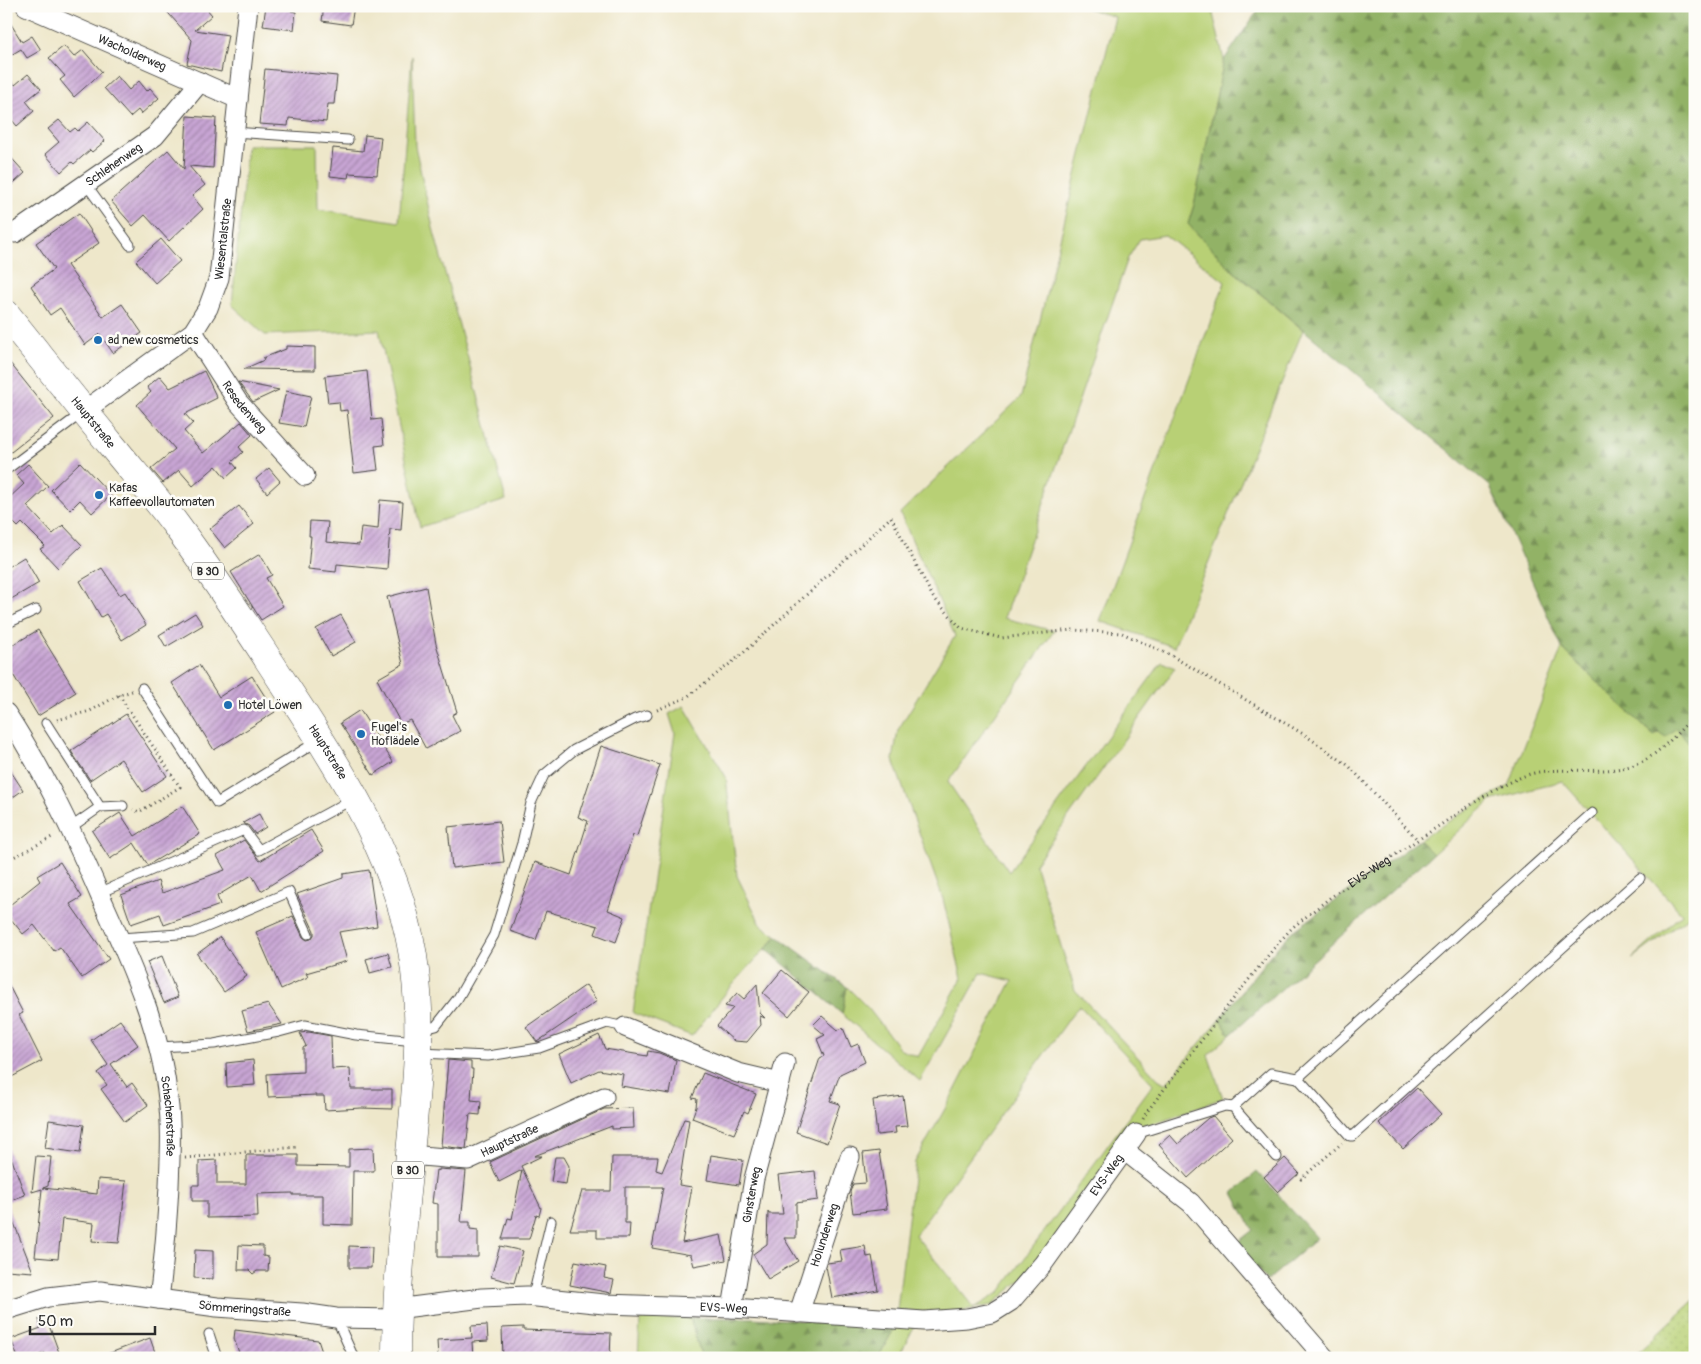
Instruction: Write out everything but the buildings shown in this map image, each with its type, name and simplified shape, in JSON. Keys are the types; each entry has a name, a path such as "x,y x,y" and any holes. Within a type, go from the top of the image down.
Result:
{"main road":[{"name":"Hauptstraße","path":"6,314 175,523 251,632 321,739 354,798 388,868 405,918 416,973 417,1042 415,1102 396,1314 396,1358"}],"street":[{"name":"Wacholderweg","path":"26,6 238,98"},
{"name":"Wiesentalstraße","path":"84,411 193,332 208,308 219,278 248,6"},
{"name":"Schlehenweg","path":"15,234 154,136 200,82"},
{"name":"Resedenweg","path":"193,332 238,402 305,476"},
{"name":"Schachenstraße","path":"6,713 70,828 100,893 120,938 159,1048 168,1098 171,1139 165,1251 159,1299"},
{"path":"625,1027 738,1073 780,1083"},
{"name":"Ginsterweg","path":"732,1308 754,1179 785,1063"},
{"name":"Hauptstraße","path":"410,1155 468,1160 604,1097"},
{"name":"EVS-Weg","path":"396,1314 482,1298 533,1296 604,1304 732,1308 924,1321 967,1318 992,1312 1011,1301 1043,1264 1136,1134"},
{"path":"1124,1150 1190,1203 1325,1358"},
{"name":"Holunderweg","path":"799,1313 850,1157"},
{"name":"Sömmeringstraße","path":"6,1310 48,1297 100,1291 217,1307 336,1318 396,1314"}],"lane":[{"path":"234,132 348,140"},
{"path":"86,184 130,245"},
{"path":"6,470 84,411"},
{"path":"6,624 36,610"},
{"path":"142,688 217,804 321,739"},
{"path":"417,1042 436,1026 458,998 494,936 522,843 531,803 544,775 574,750 647,714"},
{"path":"46,723 100,807"},
{"path":"100,893 244,830 259,850 354,798"},
{"path":"70,828 100,807 123,806"},
{"path":"1298,1078 1592,813"},
{"path":"1233,1107 1271,1073 1298,1078 1350,1136 1353,1136 1640,878"},
{"path":"120,938 193,933 289,892 308,934"},
{"path":"159,1048 214,1044 279,1032 305,1025 356,1035 417,1042 488,1056 539,1048 607,1023 625,1027"},
{"path":"1136,1134 1225,1106 1233,1107 1277,1157"},
{"path":"533,1296 551,1221"},
{"path":"336,1318 354,1358"},
{"path":"209,1334 217,1358"}],"path":[{"path":"647,714 687,697 740,656 891,517 933,597 960,628 1001,638 1072,630 1122,633 1172,656 1305,735 1349,766 1418,840"},
{"path":"46,723 90,711 119,695 142,688"},
{"path":"119,695 180,787 139,812 123,806"},
{"name":"EVS-Weg","path":"1136,1134 1146,1113 1279,942 1293,927 1331,897 1486,796 1511,782 1537,772 1610,770 1635,765 1658,751 1695,714"},
{"path":"6,861 70,828"},
{"path":"1297,1175 1301,1179 1350,1136"},
{"path":"170,1160 296,1147"}],"green space":[{"path":"1080,6 1218,6 1213,14 1224,60 1194,205 1188,224 1231,269 1303,330 1174,647 1100,621 1225,282 1165,235 1140,239 1128,258 1004,618 1054,631 948,782 1009,872 1162,662 1175,668 1035,864 1075,990 1158,1079 1166,1084 1220,1019 1230,1035 1208,1055 1223,1098 1149,1125 1138,1123 1030,1272 992,1305 939,1315 897,1310 915,1162 950,1100 1012,981 981,973 920,1081 842,1014 847,987 868,1008 901,1050 918,1057 962,978 943,899 893,760 898,730 955,636 900,513 1021,397 1115,17","holes":["1079,1005 1153,1084 999,1293 974,1308 915,1235"]},
{"path":"1261,6 1695,6 1695,749 1676,728 1666,737 1658,732 1654,736 1562,648 1490,486 1231,269 1188,224 1194,205 1224,60"},
{"path":"412,56 415,146 433,228 506,500 420,527 379,330 265,335 232,305 247,145 317,145 318,209 399,222"},
{"path":"1562,648 1653,735 1676,727 1695,749 1695,912 1632,959 1682,914 1562,781 1491,801 1433,854 1419,840 1509,786"},
{"path":"684,706 726,777 737,876 761,925 777,936 728,990 692,1036 633,1013 675,733 669,714"},
{"path":"1419,840 1433,854 1230,1035 1220,1019 1271,954 1292,932"},
{"path":"777,936 847,987 842,1014 766,949"},
{"path":"1257,1172 1317,1238 1267,1281 1235,1244 1253,1230 1233,1193"},
{"path":"1695,1299 1695,1358 1632,1358"},
{"path":"690,1318 702,1358 638,1358 640,1319"},
{"path":"690,1318 751,1318 896,1325 878,1358 702,1358"},
{"path":"896,1325 914,1327 898,1358 878,1358"}],"place":[{"name":"ad new cosmetics","path":"98,340"},
{"name":"Kafas Kaffeevollautomaten","path":"99,495"},
{"name":"Hotel Löwen","path":"228,705"},
{"name":"Fugel's Hoflädele","path":"361,734"}]}
